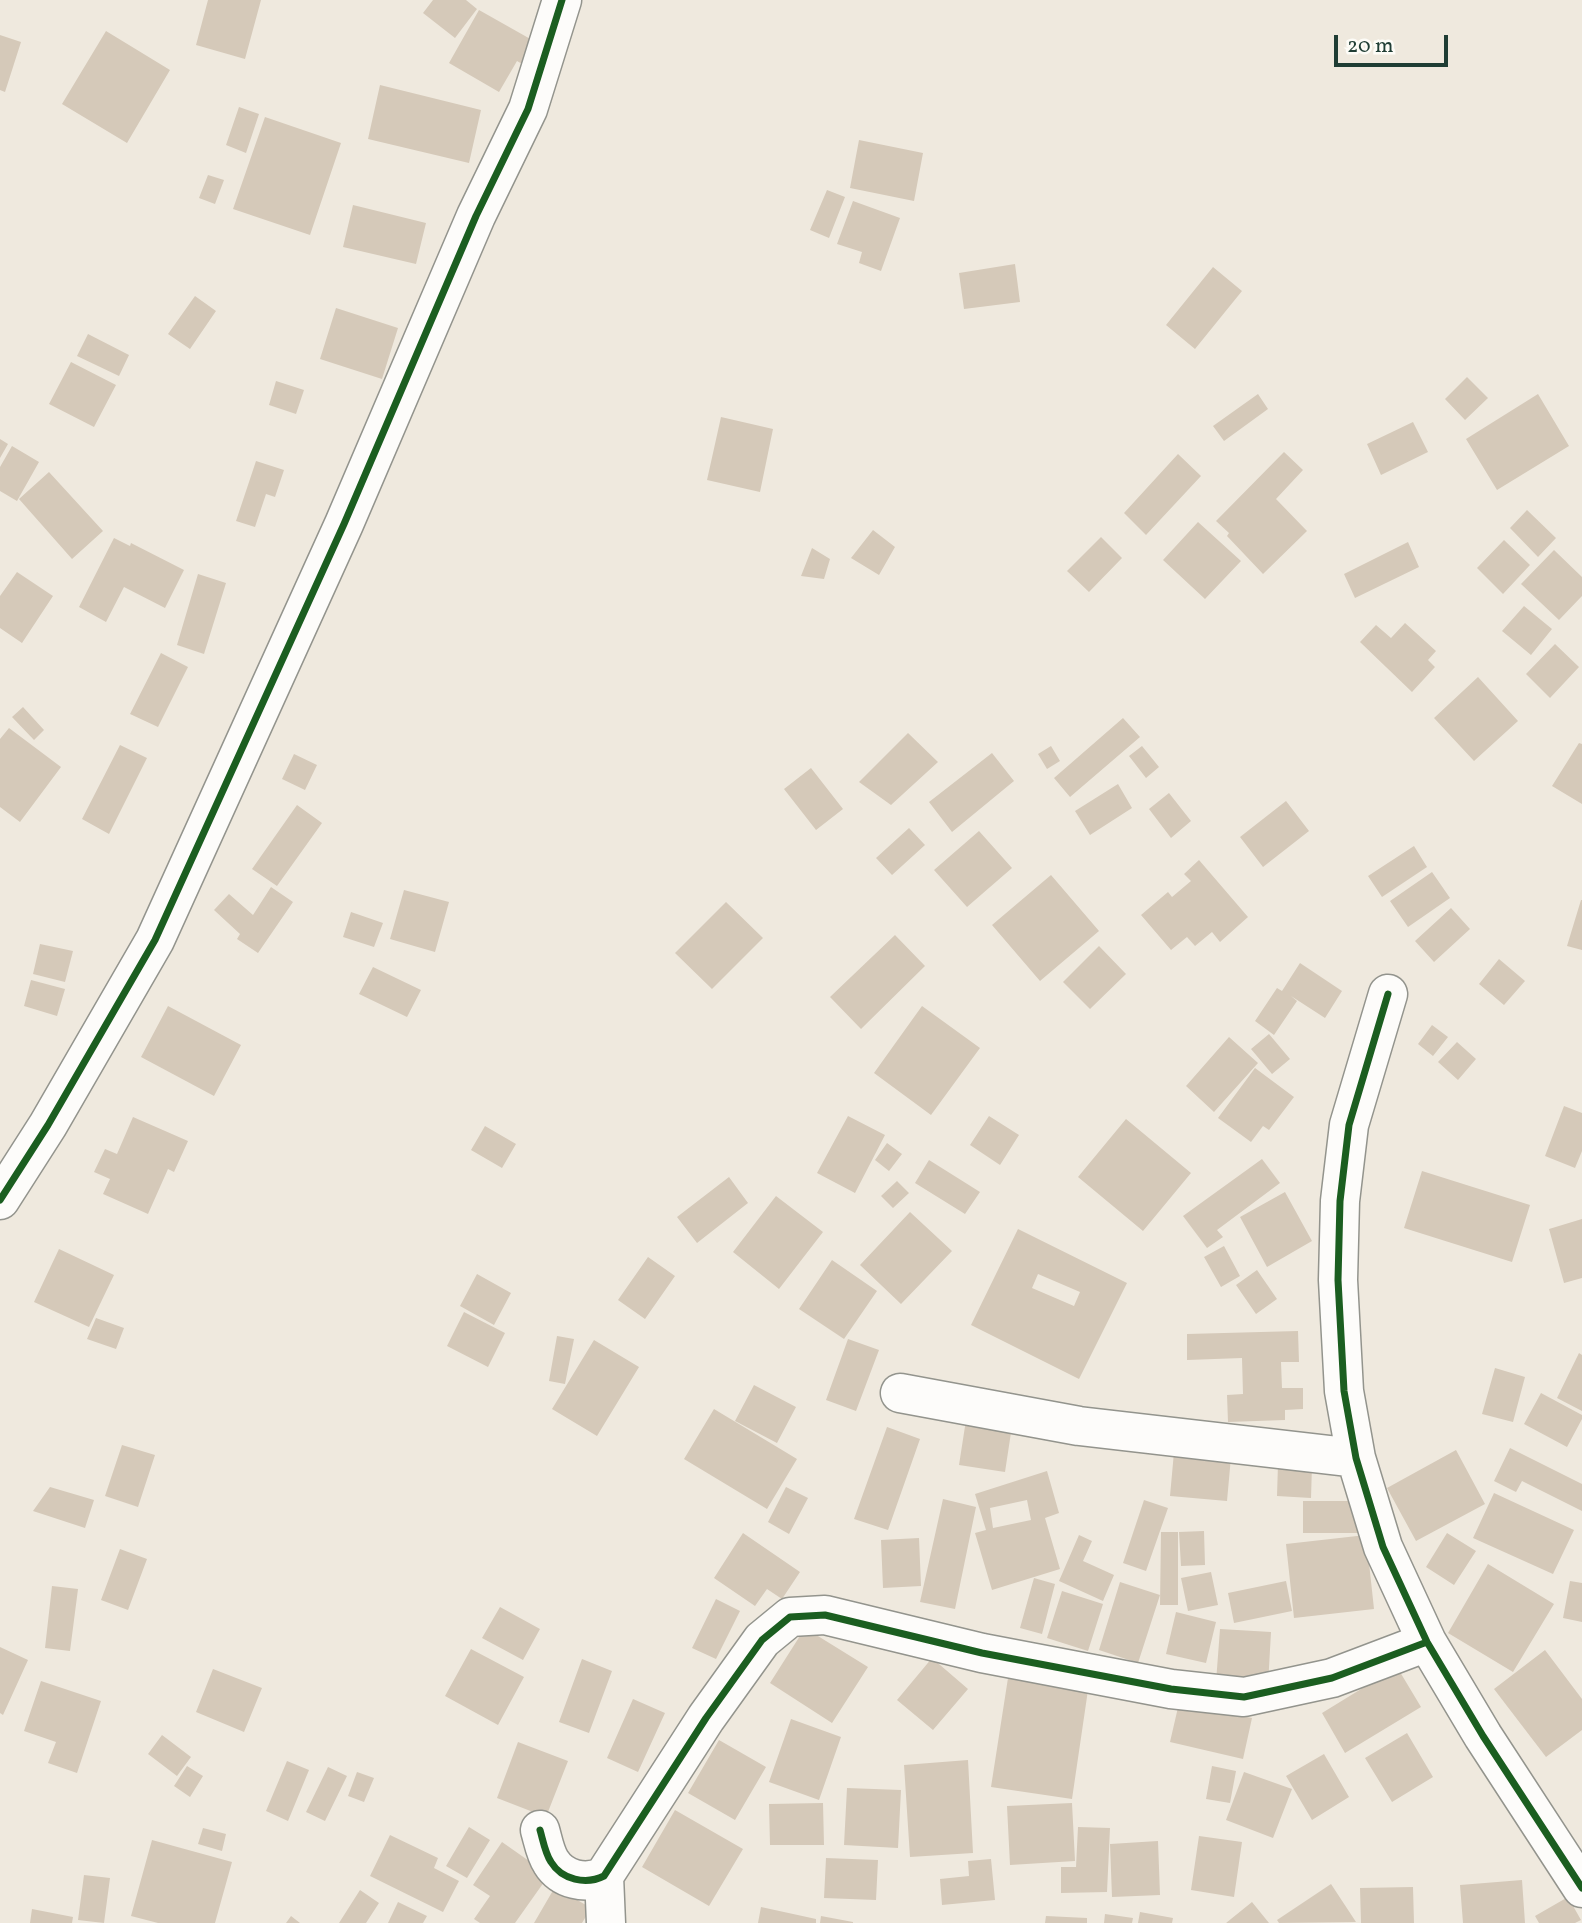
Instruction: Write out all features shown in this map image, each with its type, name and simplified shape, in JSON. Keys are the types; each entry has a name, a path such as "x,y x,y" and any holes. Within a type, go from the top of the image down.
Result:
{"street":[{"path":"0,1200 48,1125 155,940 344,524 477,216 528,109 562,0"},
{"path":"1388,994 1349,1125 1340,1201 1338,1280 1344,1391 1356,1458 1383,1548 1427,1642 1483,1736 1582,1888"},
{"path":"900,1393 1079,1426 1356,1458"},
{"path":"540,1830 550,1861 559,1872 573,1879 592,1882 604,1876 730,1684 762,1640 790,1618 825,1615 982,1653 1171,1689 1244,1697 1332,1678 1427,1642"},
{"path":"604,1876 606,1923"}],"building":[{"path":"208,0 261,0 245,59 196,45"},
{"path":"433,0 466,0 477,9 455,38 423,13"},
{"path":"479,10 541,45 529,68 517,61 499,92 449,63"},
{"path":"106,31 170,70 127,143 62,104"},
{"path":"0,35 21,42 5,92 0,90"},
{"path":"380,85 481,110 469,163 368,139"},
{"path":"239,107 259,114 246,153 226,145"},
{"path":"265,117 341,143 310,235 233,209"},
{"path":"859,140 923,153 914,201 850,188"},
{"path":"208,175 224,180 215,204 199,198"},
{"path":"827,190 845,197 829,238 810,230"},
{"path":"853,201 900,218 881,271 859,263 862,252 837,244"},
{"path":"353,205 426,223 416,264 343,247"},
{"path":"1015,264 1020,302 964,309 959,273"},
{"path":"1213,267 1242,291 1195,349 1166,325"},
{"path":"195,296 216,311 190,349 168,334"},
{"path":"336,308 398,328 382,379 320,359"},
{"path":"88,334 129,355 119,376 77,356"},
{"path":"71,362 116,385 94,427 49,404"},
{"path":"1467,377 1488,398 1465,420 1445,399"},
{"path":"276,381 304,390 296,414 269,405"},
{"path":"1258,394 1268,409 1224,441 1213,426"},
{"path":"1538,394 1569,446 1497,490 1466,439"},
{"path":"721,417 773,429 760,492 707,480"},
{"path":"1413,422 1428,452 1381,475 1367,444"},
{"path":"0,439 8,444 0,458"},
{"path":"12,446 39,462 17,501 0,491 0,467"},
{"path":"1284,452 1303,470 1276,499 1307,531 1263,574 1216,521"},
{"path":"1178,454 1201,476 1146,535 1124,513"},
{"path":"256,461 284,470 275,497 266,494 255,527 236,521"},
{"path":"49,472 103,531 72,559 19,499"},
{"path":"1527,510 1556,538 1538,557 1510,528"},
{"path":"1198,522 1241,561 1205,599 1163,560"},
{"path":"873,530 895,547 879,575 851,558"},
{"path":"1101,537 1122,558 1089,592 1067,571"},
{"path":"114,538 130,546 131,543 184,570 165,608 124,587 106,622 79,607"},
{"path":"1504,540 1530,565 1503,594 1477,568"},
{"path":"1408,542 1419,567 1355,598 1344,574"},
{"path":"812,548 830,559 824,579 801,576"},
{"path":"1554,550 1582,577 1582,596 1559,620 1521,584"},
{"path":"17,572 53,596 22,643 0,628 0,596"},
{"path":"198,574 226,583 204,654 177,645"},
{"path":"1524,606 1552,629 1531,655 1502,631"},
{"path":"1405,623 1436,651 1428,660 1435,667 1412,692 1360,642 1376,625 1391,638"},
{"path":"1555,644 1579,667 1550,698 1526,674"},
{"path":"161,653 188,667 158,727 130,714"},
{"path":"1478,677 1518,721 1474,761 1434,718"},
{"path":"23,707 44,730 34,740 12,717"},
{"path":"1123,718 1140,737 1070,797 1054,778"},
{"path":"9,728 61,767 20,822 0,807 0,739"},
{"path":"908,733 938,762 891,805 859,782"},
{"path":"1579,743 1582,744 1582,804 1552,786"},
{"path":"120,745 147,758 109,834 82,819"},
{"path":"1051,746 1060,761 1047,769 1038,754"},
{"path":"1142,746 1159,767 1146,778 1129,756"},
{"path":"992,753 1014,781 952,832 929,802"},
{"path":"294,754 317,765 305,790 282,779"},
{"path":"811,768 843,809 816,830 784,789"},
{"path":"1118,784 1132,808 1090,835 1075,811"},
{"path":"1169,793 1191,821 1171,838 1149,809"},
{"path":"1286,801 1309,831 1263,867 1240,837"},
{"path":"297,805 322,823 277,886 252,869"},
{"path":"909,828 925,845 892,875 876,858"},
{"path":"979,831 1012,868 967,907 934,870"},
{"path":"1414,846 1427,867 1382,897 1368,876"},
{"path":"1199,860 1248,917 1220,942 1212,932 1195,946 1187,937 1171,950 1141,915 1168,892 1172,897 1191,881 1184,874"},
{"path":"1432,872 1450,898 1408,927 1390,901"},
{"path":"1051,875 1099,931 1040,981 992,925"},
{"path":"271,887 293,902 258,953 237,939 240,934 214,910 229,894 253,915"},
{"path":"404,890 449,902 435,952 390,939"},
{"path":"1582,900 1582,950 1567,946"},
{"path":"726,902 763,938 712,989 675,953"},
{"path":"1451,908 1470,929 1434,962 1415,941"},
{"path":"351,912 383,923 374,947 343,937"},
{"path":"895,935 925,966 861,1029 830,997"},
{"path":"40,944 73,951 65,982 33,974"},
{"path":"1099,946 1126,974 1090,1009 1063,982"},
{"path":"1499,959 1525,981 1504,1005 1479,984"},
{"path":"1300,963 1342,991 1325,1018 1291,996 1297,1001 1274,1035 1255,1021 1277,988 1282,991"},
{"path":"373,967 421,990 407,1017 359,994"},
{"path":"31,980 65,989 57,1016 24,1006"},
{"path":"168,1006 241,1045 214,1096 141,1057"},
{"path":"922,1006 980,1048 931,1115 874,1073"},
{"path":"1432,1025 1448,1037 1433,1056 1418,1044"},
{"path":"1269,1034 1290,1059 1272,1074 1251,1049"},
{"path":"1229,1037 1258,1063 1214,1112 1186,1086"},
{"path":"1457,1042 1476,1059 1458,1080 1438,1062"},
{"path":"1255,1068 1294,1097 1269,1130 1263,1126 1251,1142 1218,1118"},
{"path":"1564,1106 1582,1113 1582,1151 1575,1168 1545,1156"},
{"path":"848,1116 885,1135 855,1193 817,1173"},
{"path":"989,1116 1019,1135 1000,1165 970,1145"},
{"path":"133,1117 188,1141 174,1172 168,1169 148,1214 103,1194 110,1179 94,1172 105,1149 117,1154"},
{"path":"1126,1119 1191,1173 1143,1231 1078,1177"},
{"path":"485,1126 516,1144 502,1168 471,1150"},
{"path":"887,1143 902,1154 889,1171 875,1160"},
{"path":"1262,1159 1280,1183 1217,1230 1223,1237 1207,1248 1183,1216"},
{"path":"929,1160 980,1192 965,1214 915,1183"},
{"path":"1422,1171 1530,1205 1512,1262 1404,1228"},
{"path":"729,1177 748,1203 697,1243 677,1217"},
{"path":"897,1181 909,1193 893,1208 881,1196"},
{"path":"1285,1192 1312,1241 1267,1267 1240,1217"},
{"path":"776,1196 823,1232 779,1289 733,1252"},
{"path":"910,1212 952,1251 901,1304 860,1265"},
{"path":"1582,1219 1582,1278 1564,1283 1549,1229"},
{"path":"1018,1229 1127,1283 1079,1379 971,1325","holes":["1038,1274 1080,1292 1074,1306 1032,1288"]},
{"path":"1224,1246 1240,1276 1221,1287 1204,1257"},
{"path":"59,1249 114,1275 89,1327 34,1302"},
{"path":"648,1257 675,1276 645,1319 618,1300"},
{"path":"832,1260 877,1291 844,1339 799,1309"},
{"path":"1257,1270 1277,1299 1256,1314 1236,1285"},
{"path":"477,1274 511,1293 494,1325 460,1306"},
{"path":"464,1312 505,1333 488,1367 447,1346"},
{"path":"96,1318 124,1328 116,1349 87,1339"},
{"path":"1298,1331 1299,1362 1281,1362 1282,1388 1303,1388 1303,1409 1285,1410 1285,1420 1228,1422 1227,1395 1243,1394 1242,1358 1187,1360 1187,1334"},
{"path":"557,1336 574,1339 565,1384 549,1381"},
{"path":"848,1339 879,1350 856,1411 826,1400"},
{"path":"594,1340 639,1367 597,1436 552,1409"},
{"path":"1579,1353 1582,1355 1582,1411 1557,1398"},
{"path":"1495,1368 1525,1377 1513,1422 1482,1414"},
{"path":"754,1385 796,1407 777,1443 735,1421"},
{"path":"1541,1393 1582,1415 1567,1447 1524,1424"},
{"path":"714,1409 797,1459 767,1509 684,1459"},
{"path":"966,1420 1012,1426 1005,1472 959,1465"},
{"path":"887,1427 920,1439 888,1530 854,1519"},
{"path":"122,1445 155,1455 138,1507 105,1496"},
{"path":"1510,1448 1582,1484 1582,1511 1522,1481 1516,1492 1494,1481"},
{"path":"1456,1450 1485,1504 1416,1541 1387,1488"},
{"path":"1174,1452 1231,1457 1227,1501 1170,1496"},
{"path":"1278,1464 1312,1465 1311,1498 1277,1496"},
{"path":"1047,1471 1059,1513 1045,1518 1060,1569 992,1590 975,1533 986,1530 975,1494","holes":["1027,1500 1031,1520 993,1528 990,1508"]},
{"path":"50,1487 94,1500 85,1528 33,1511"},
{"path":"786,1487 808,1498 789,1534 768,1522"},
{"path":"1494,1493 1574,1530 1553,1574 1473,1538"},
{"path":"943,1499 976,1507 955,1609 920,1602"},
{"path":"1144,1500 1168,1508 1146,1571 1123,1563"},
{"path":"1303,1501 1367,1501 1367,1533 1303,1533"},
{"path":"1204,1531 1205,1565 1181,1566 1179,1532"},
{"path":"1161,1532 1178,1532 1178,1605 1160,1605"},
{"path":"743,1533 800,1572 782,1599 767,1589 755,1606 714,1578"},
{"path":"1447,1533 1476,1551 1454,1585 1426,1567"},
{"path":"1079,1535 1092,1541 1083,1561 1114,1575 1103,1601 1059,1581"},
{"path":"1366,1535 1374,1609 1294,1618 1286,1544"},
{"path":"919,1538 921,1586 883,1588 881,1540"},
{"path":"120,1549 147,1559 128,1610 101,1600"},
{"path":"1488,1564 1554,1604 1513,1672 1448,1633"},
{"path":"1211,1572 1218,1605 1188,1611 1181,1578"},
{"path":"1034,1578 1055,1584 1042,1634 1020,1628"},
{"path":"1286,1581 1292,1611 1234,1623 1228,1593"},
{"path":"1570,1581 1582,1583 1582,1622 1563,1618"},
{"path":"1120,1582 1160,1595 1138,1663 1099,1650"},
{"path":"52,1586 78,1589 70,1651 45,1648"},
{"path":"1062,1591 1103,1604 1088,1651 1047,1638"},
{"path":"716,1599 740,1611 716,1659 692,1648"},
{"path":"500,1607 540,1629 523,1660 482,1638"},
{"path":"1176,1612 1216,1622 1206,1663 1166,1654"},
{"path":"805,1628 868,1667 832,1723 770,1683"},
{"path":"1220,1629 1271,1632 1268,1685 1216,1682"},
{"path":"0,1647 28,1660 3,1715 0,1713"},
{"path":"471,1649 524,1677 498,1725 445,1696"},
{"path":"1545,1650 1582,1699 1582,1730 1546,1757 1494,1689"},
{"path":"932,1658 968,1689 933,1730 897,1700"},
{"path":"582,1659 612,1671 589,1733 559,1722"},
{"path":"1397,1667 1421,1707 1345,1753 1322,1713"},
{"path":"213,1669 262,1688 244,1732 196,1712"},
{"path":"1008,1678 1088,1690 1072,1799 991,1787"},
{"path":"41,1681 101,1701 77,1773 48,1763 56,1742 24,1731"},
{"path":"633,1699 665,1713 638,1772 607,1758"},
{"path":"1179,1703 1252,1718 1243,1759 1170,1742"},
{"path":"791,1719 841,1737 819,1800 769,1782"},
{"path":"1407,1733 1433,1777 1392,1802 1365,1758"},
{"path":"162,1735 191,1757 177,1776 148,1754"},
{"path":"719,1740 766,1767 735,1820 688,1793"},
{"path":"518,1742 568,1761 546,1817 497,1798"},
{"path":"1324,1754 1349,1797 1312,1820 1286,1776"},
{"path":"968,1760 973,1853 910,1857 904,1765"},
{"path":"287,1761 309,1770 288,1821 266,1811"},
{"path":"187,1766 203,1776 190,1797 174,1786"},
{"path":"1212,1766 1236,1771 1230,1803 1206,1799"},
{"path":"328,1767 347,1776 325,1821 306,1812"},
{"path":"357,1772 374,1778 364,1802 348,1796"},
{"path":"1244,1772 1292,1789 1273,1838 1226,1820"},
{"path":"847,1788 901,1790 898,1848 844,1845"},
{"path":"823,1803 824,1845 770,1845 769,1804"},
{"path":"1072,1803 1075,1861 1010,1865 1007,1806"},
{"path":"675,1810 743,1849 709,1906 642,1867"},
{"path":"469,1827 490,1840 467,1878 446,1866"},
{"path":"1078,1827 1110,1828 1107,1892 1061,1893 1061,1867 1076,1867"},
{"path":"203,1828 226,1834 222,1851 198,1844"},
{"path":"390,1835 438,1858 434,1868 459,1881 443,1912 370,1876"},
{"path":"1199,1836 1242,1842 1234,1897 1191,1890"},
{"path":"152,1840 232,1862 215,1923 158,1923 131,1916"},
{"path":"1158,1841 1160,1895 1112,1897 1110,1844"},
{"path":"502,1842 549,1875 515,1923 480,1923 474,1919 490,1896 473,1885"},
{"path":"826,1858 878,1860 876,1900 824,1898"},
{"path":"991,1859 995,1900 942,1905 940,1879 969,1876 968,1861"},
{"path":"84,1875 110,1878 104,1923 78,1920"},
{"path":"1522,1880 1525,1923 1463,1923 1460,1885"},
{"path":"1331,1884 1356,1922 1279,1923 1277,1920"},
{"path":"555,1887 591,1908 582,1923 534,1923"},
{"path":"1413,1887 1414,1923 1361,1923 1360,1888"},
{"path":"360,1890 379,1903 366,1923 339,1923"},
{"path":"1568,1897 1581,1920 1575,1923 1539,1923 1535,1916"},
{"path":"398,1902 427,1916 423,1923 388,1923"},
{"path":"1252,1902 1269,1923 1226,1923"},
{"path":"761,1907 816,1919 816,1923 758,1923"},
{"path":"32,1909 73,1917 72,1923 30,1923"},
{"path":"1140,1912 1173,1918 1172,1923 1138,1923"},
{"path":"1105,1914 1133,1918 1132,1923 1104,1923"},
{"path":"291,1916 300,1923 286,1923"},
{"path":"821,1916 853,1922 853,1923 820,1923"},
{"path":"1046,1916 1087,1918 1087,1923 1045,1923"}],"cycle path":[{"path":"0,1200 48,1125 155,940 344,524 476,216 528,109 562,0"},
{"path":"1388,994 1349,1125 1340,1201 1338,1280 1344,1391 1356,1458 1383,1547 1427,1642 1483,1736 1582,1888"},
{"path":"540,1830 549,1858 561,1873 582,1880 604,1876 706,1718 762,1640 790,1617 825,1615 982,1653 1171,1689 1244,1697 1332,1678 1427,1642"}]}
